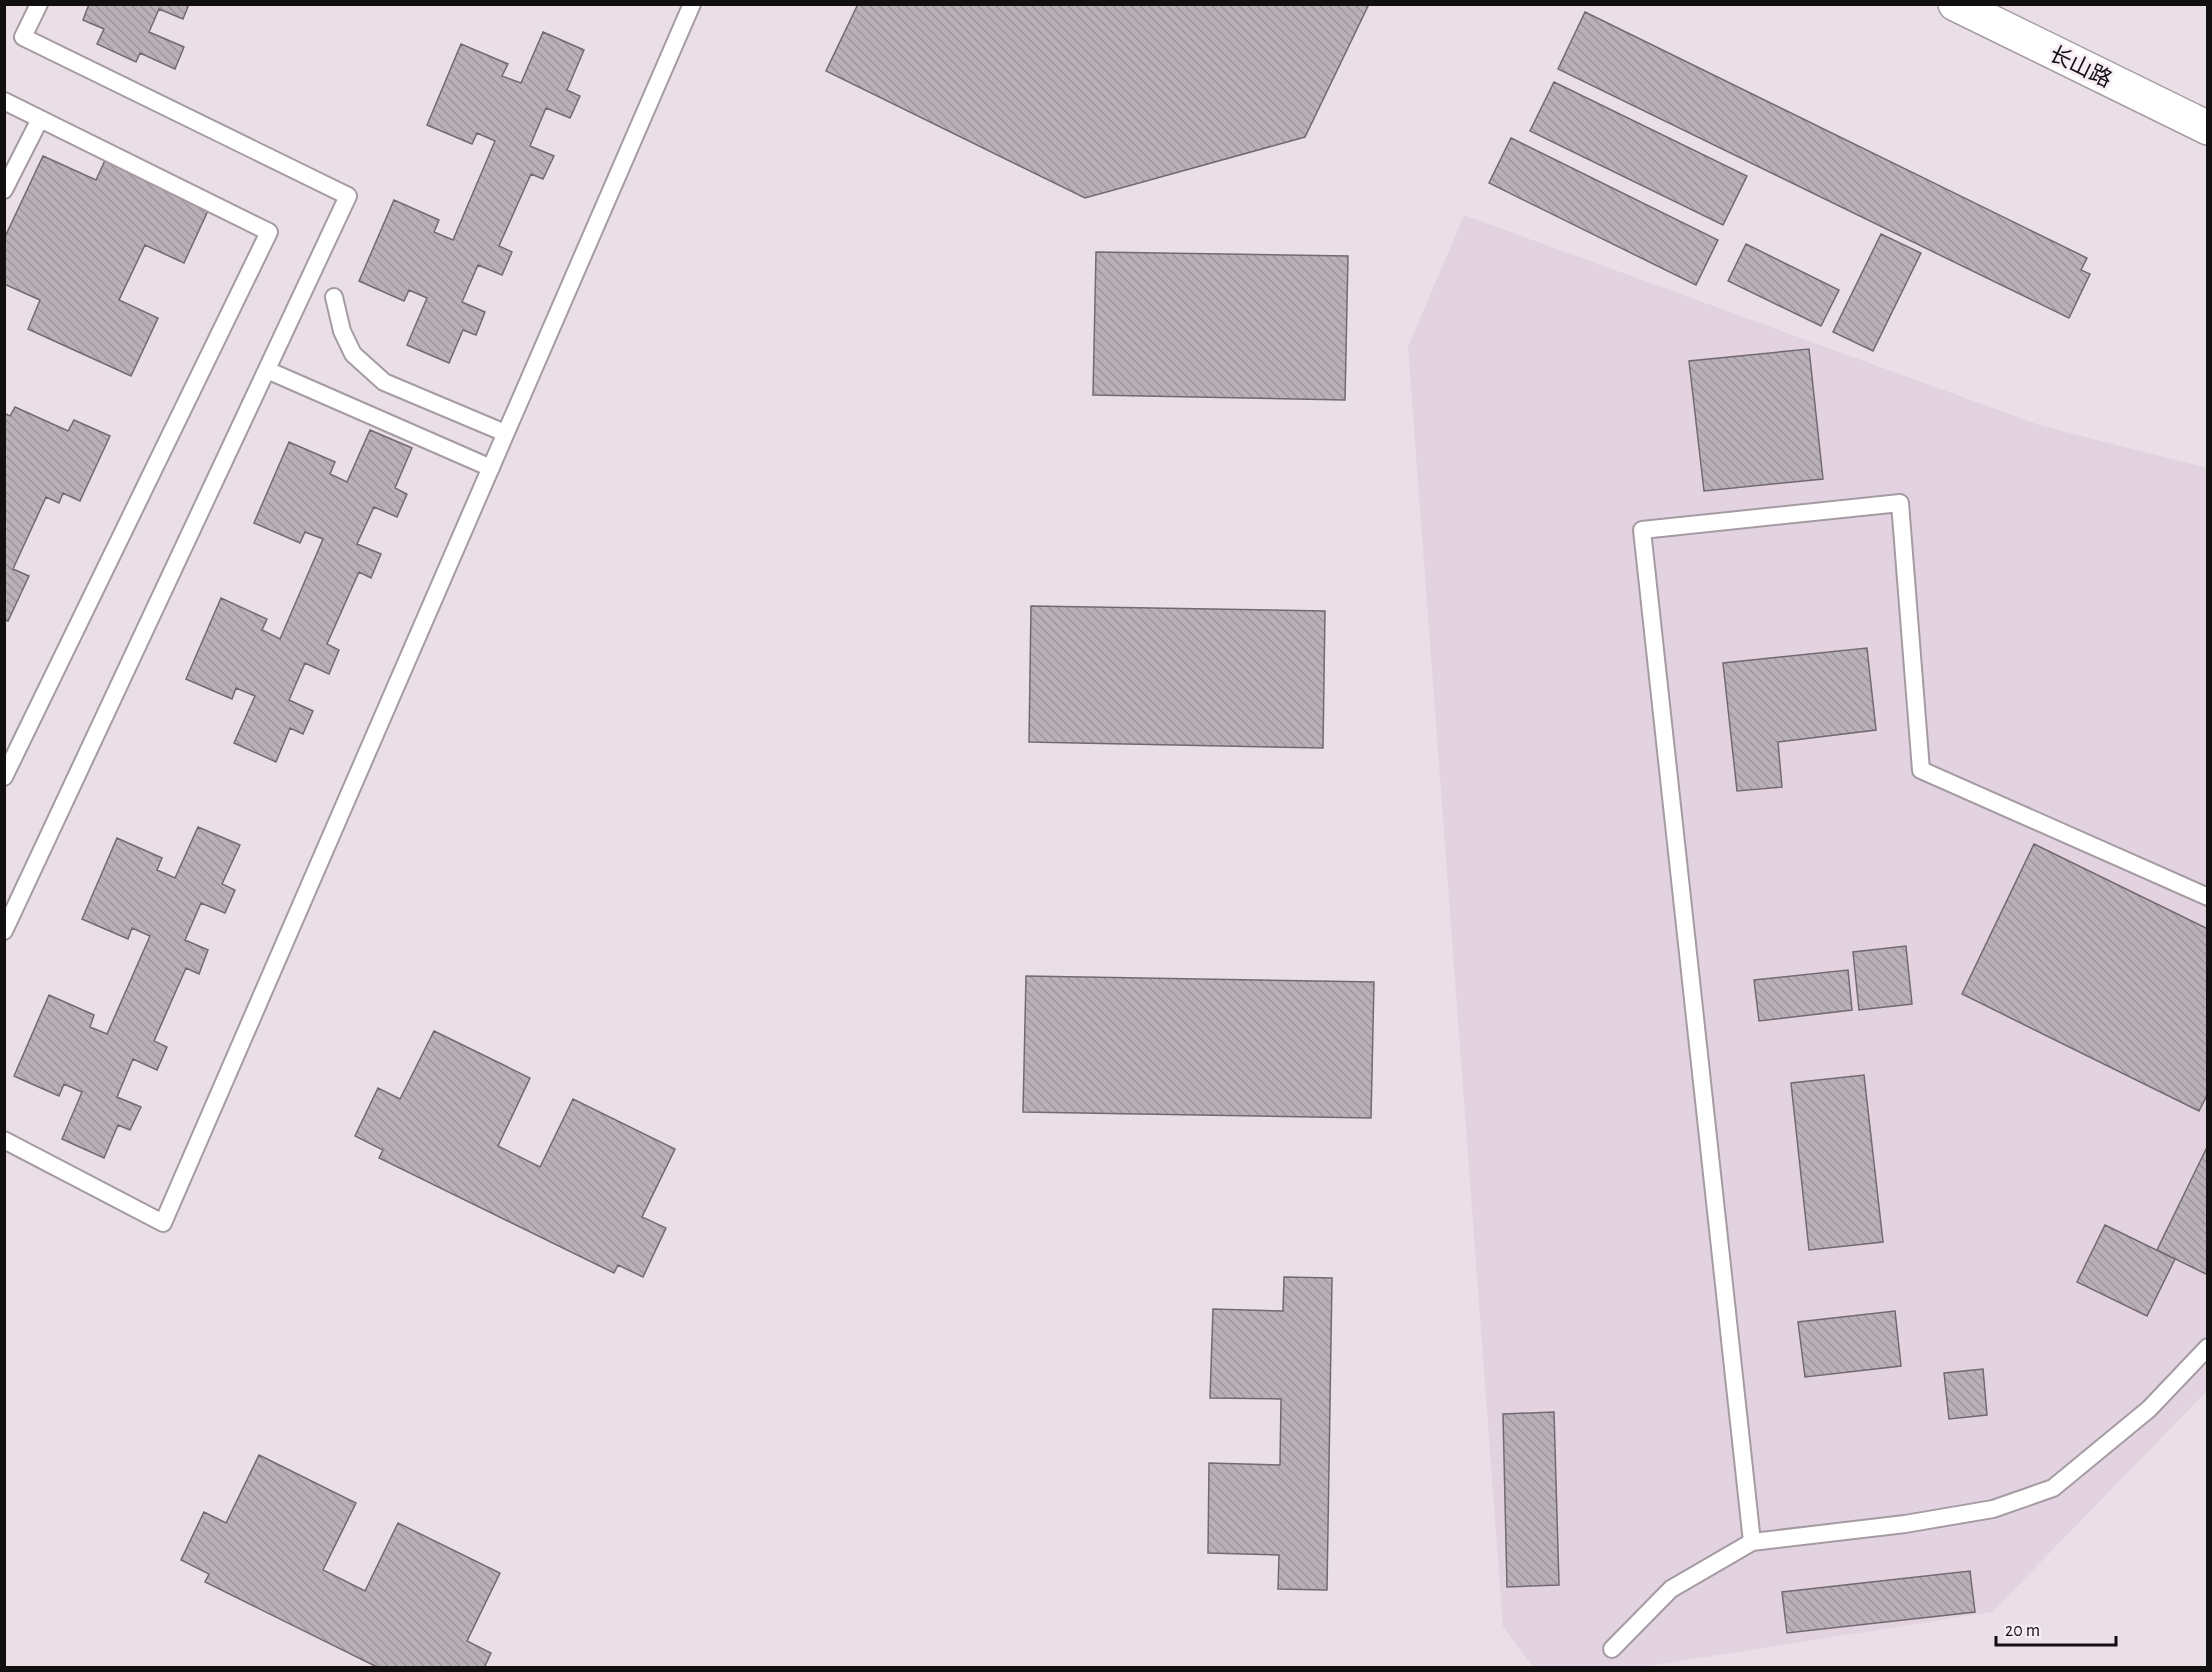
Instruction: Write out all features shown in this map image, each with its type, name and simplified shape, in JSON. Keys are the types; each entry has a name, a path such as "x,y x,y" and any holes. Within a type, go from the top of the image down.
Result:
{"street":[{"name":"长山路","path":"1955,4 2208,128"}],"lane":[{"path":"4,931 348,196 23,37 39,4"},
{"path":"4,1140 162,1223 692,4"},
{"path":"4,101 270,232 4,777"},
{"path":"4,190 40,119"},
{"path":"334,297 342,331 353,354 384,381 505,433"},
{"path":"267,370 490,468"},
{"path":"1752,1542 1642,530 1900,503 1922,770 2208,897"},
{"path":"1612,1649 1671,1589 1752,1542 1905,1524 1993,1509 2053,1488 2150,1409 2208,1347"}],"shaded area":[{"path":"1464,215 2042,426 2207,468 2207,1391 1992,1612 1635,1668 1533,1667 1503,1627 1408,347"}],"building":[{"path":"89,4 189,4 183,19 159,9 149,32 184,47 175,69 140,53 136,62 97,44 104,29 83,20"},
{"path":"858,4 1369,4 1305,137 1085,198 826,71"},
{"path":"1585,12 2087,258 2081,270 2090,274 2069,318 1558,69"},
{"path":"543,32 584,50 567,90 580,96 570,118 546,108 530,146 554,156 543,179 531,174 499,246 512,252 502,275 478,265 462,302 485,312 476,335 463,330 449,363 407,345 427,298 409,290 404,301 359,281 394,200 439,220 434,232 453,240 495,141 477,133 472,144 427,125 461,44 508,64 502,76 521,83"},
{"path":"1554,82 1747,176 1723,225 1530,131"},
{"path":"1511,138 1718,240 1696,285 1489,183"},
{"path":"43,156 96,180 107,156 211,204 184,263 145,245 119,300 158,318 131,376 28,329 40,300 4,284 4,239"},
{"path":"1881,234 1921,253 1873,351 1833,332"},
{"path":"1746,244 1839,290 1821,326 1728,281"},
{"path":"1096,252 1348,256 1345,400 1093,395"},
{"path":"1809,349 1823,479 1704,491 1689,361"},
{"path":"15,407 68,431 74,420 110,436 80,501 63,493 59,503 46,497 13,569 29,576 8,621 4,620 4,413 10,416"},
{"path":"370,430 412,448 395,488 407,494 397,517 374,507 357,544 381,554 371,578 359,572 327,644 339,650 329,674 305,663 289,700 313,711 303,734 290,728 276,762 234,743 255,696 236,688 232,699 186,679 221,598 267,619 262,630 280,639 323,539 305,532 300,543 254,523 289,442 335,462 330,474 347,482"},
{"path":"1031,606 1325,611 1323,748 1029,742"},
{"path":"1867,648 1876,730 1778,742 1782,787 1737,791 1723,663"},
{"path":"198,827 240,845 222,884 235,890 225,913 201,903 185,940 208,950 199,974 186,968 154,1041 167,1047 157,1070 133,1059 117,1097 141,1107 130,1130 118,1125 104,1158 62,1139 82,1092 64,1084 59,1096 14,1076 49,995 94,1015 90,1027 107,1034 150,936 132,928 128,939 82,919 117,838 162,858 157,870 175,878"},
{"path":"2034,844 2208,929 2208,1093 2199,1111 1962,994"},
{"path":"1906,946 1912,1004 1859,1010 1853,952"},
{"path":"1848,970 1852,1010 1759,1021 1754,980"},
{"path":"1026,976 1374,982 1371,1118 1023,1112"},
{"path":"434,1031 530,1078 498,1146 540,1167 573,1099 675,1149 642,1217 666,1228 643,1277 618,1265 614,1273 379,1158 383,1150 355,1136 378,1088 400,1099"},
{"path":"1864,1075 1883,1242 1809,1250 1791,1083"},
{"path":"2208,1145 2208,1275 2157,1250"},
{"path":"2105,1225 2175,1259 2147,1316 2077,1282"},
{"path":"1284,1277 1332,1278 1327,1590 1278,1589 1279,1555 1208,1553 1209,1463 1280,1465 1281,1399 1210,1398 1213,1309 1283,1311"},
{"path":"1895,1311 1901,1366 1805,1377 1798,1322"},
{"path":"1983,1369 1987,1415 1949,1419 1944,1373"},
{"path":"1554,1412 1559,1585 1507,1587 1503,1414"},
{"path":"259,1455 356,1503 323,1570 365,1591 398,1523 500,1573 467,1641 491,1653 484,1668 379,1668 205,1582 209,1574 181,1560 204,1512 226,1523"},
{"path":"1970,1571 1975,1612 1787,1633 1782,1592"}]}
